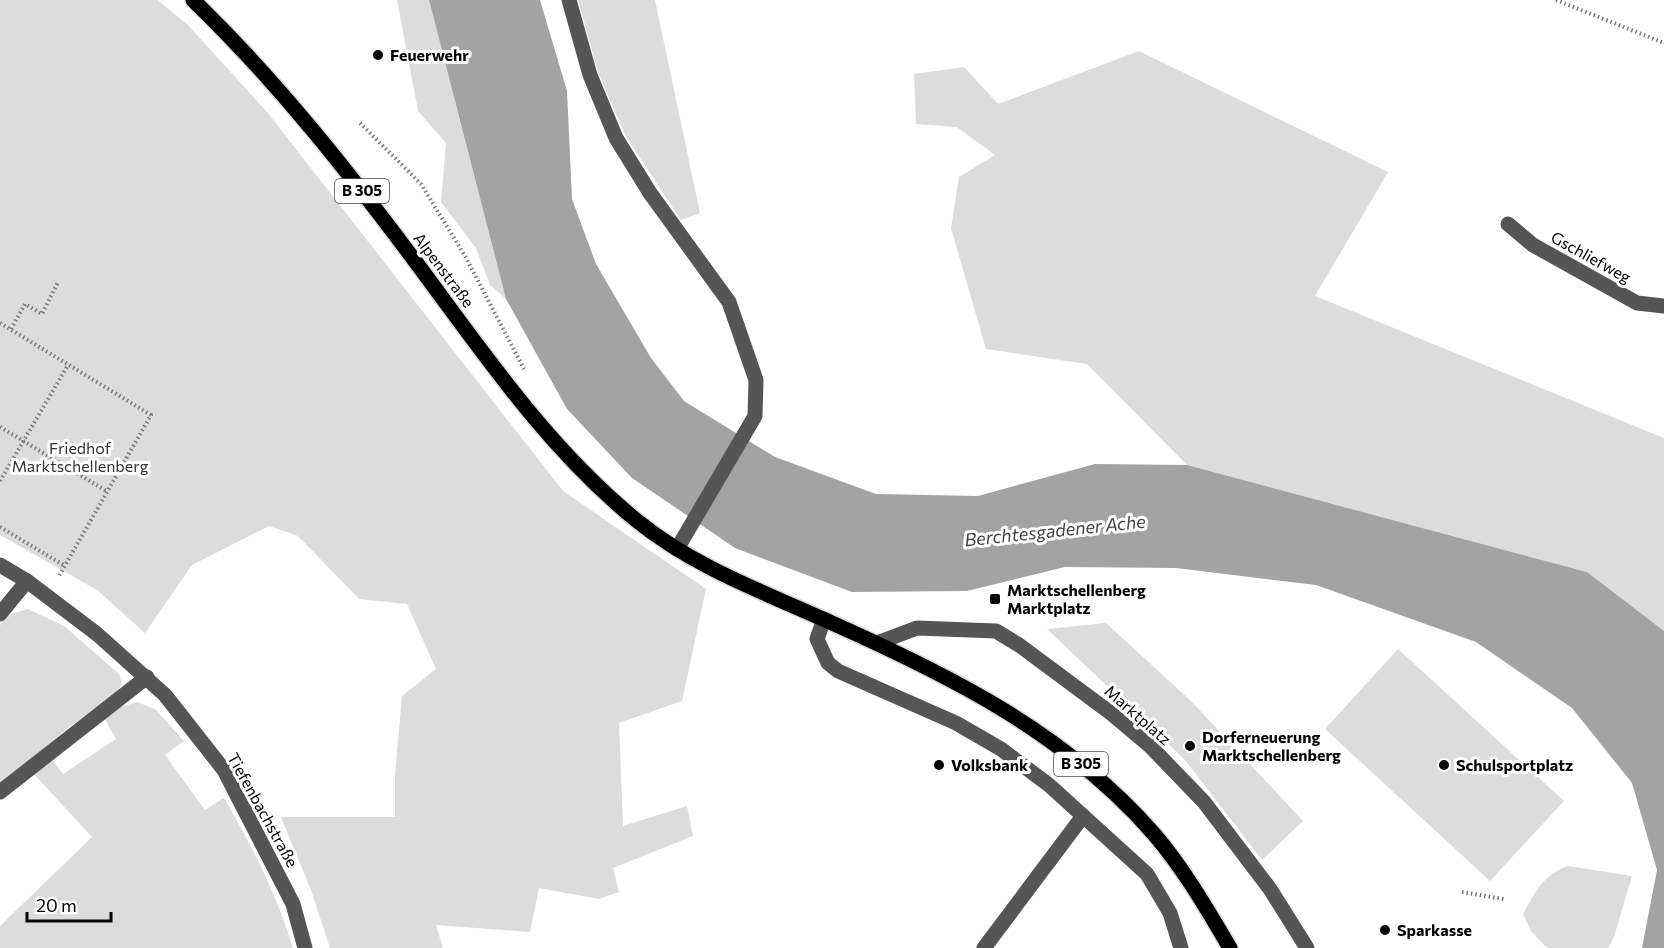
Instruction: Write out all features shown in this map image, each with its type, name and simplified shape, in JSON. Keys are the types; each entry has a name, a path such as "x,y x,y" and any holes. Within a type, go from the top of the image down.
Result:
{"main road":[{"name":"Alpenstraße","path":"193,0 261,70 329,149 514,395 588,477 637,520 676,549"},
{"name":"B 305","path":"676,549 722,575 877,643 991,700 1028,723 1073,757 1121,799 1156,836 1196,891 1230,948"}],"street":[{"path":"569,0 590,75 616,138 650,194 729,302 756,380 755,416 740,447 676,549"},
{"name":"Gschliefweg","path":"1508,224 1533,245 1637,303 1664,306"},
{"name":"Tiefenbachstraße","path":"0,565 27,581 97,634 165,695 224,770 293,904 305,948"},
{"path":"0,614 27,581"},
{"path":"824,619 817,639 828,663 857,681 902,697 956,723 1001,749 1049,785 1147,874 1170,913 1181,948"},
{"name":"Marktplatz","path":"877,643 918,628 996,631 1019,645 1112,714 1150,746 1204,802 1270,889 1307,948"},
{"path":"0,792 147,677"},
{"path":"984,948 1083,816"}],"path":[{"path":"1556,0 1664,44"},
{"path":"360,123 421,184 465,256 525,368 514,395"},
{"path":"10,329 25,304 42,314 58,282"},
{"path":"0,323 151,415 59,576"},
{"path":"0,481 68,365"},
{"path":"0,427 108,492"},
{"path":"0,527 65,566"},
{"path":"1462,892 1504,898"}],"green space":[{"name":"Friedhof Marktschellenberg","path":"0,0 157,0 187,24 267,112 563,491 706,589 682,701 619,723 623,826 687,806 693,836 613,868 619,892 599,899 539,888 530,932 436,925 443,948 330,948 311,890 281,817 395,817 395,774 402,696 436,669 407,604 359,599 298,536 269,526 192,565 145,633 97,590 0,535"},
{"path":"397,0 429,0 506,299 490,285 476,248 441,202 446,143 418,111"},
{"path":"578,0 655,0 700,213 681,220 626,137 598,72"},
{"path":"1139,51 1388,172 1315,296 1664,438 1664,631 1587,572 1187,465 1087,364 986,349 951,228 959,177 995,155 957,127 916,124 914,74 964,67 998,104"},
{"path":"28,609 64,626 119,674 122,684 115,694 69,727 0,785 0,625 11,614"},
{"path":"1106,623 1192,702 1303,821 1262,860 1185,760 1047,629"},
{"name":"Schulsportplatz","path":"1398,649 1564,801 1490,881 1325,729"},
{"path":"137,702 155,709 184,741 165,755 205,810 224,798 263,871 293,948 0,948 0,926 92,837 33,773 51,758 63,774 116,739 105,719 121,707"},
{"path":"1568,866 1632,876 1614,937 1608,948 1547,948 1531,931 1523,914 1532,898 1546,879"}],"water":[{"name":"Berchtesgadener Ache","path":"429,0 540,0 567,91 572,199 596,264 651,358 684,401 775,457 876,494 978,496 1095,464 1187,465 1587,572 1664,631 1664,948 1642,948 1657,870 1632,783 1572,708 1476,642 1316,585 1176,568 1065,567 967,591 852,592 735,548 632,478 567,409 506,299"}],"place":[{"name":"Feuerwehr","path":"378,55"},
{"name":"Marktschellenberg Marktplatz","path":"995,599"},
{"name":"Dorferneuerung Marktschellenberg","path":"1190,746"},
{"name":"Volksbank","path":"939,765"},
{"name":"Schulsportplatz","path":"1444,765"},
{"name":"Sparkasse","path":"1385,930"}]}
